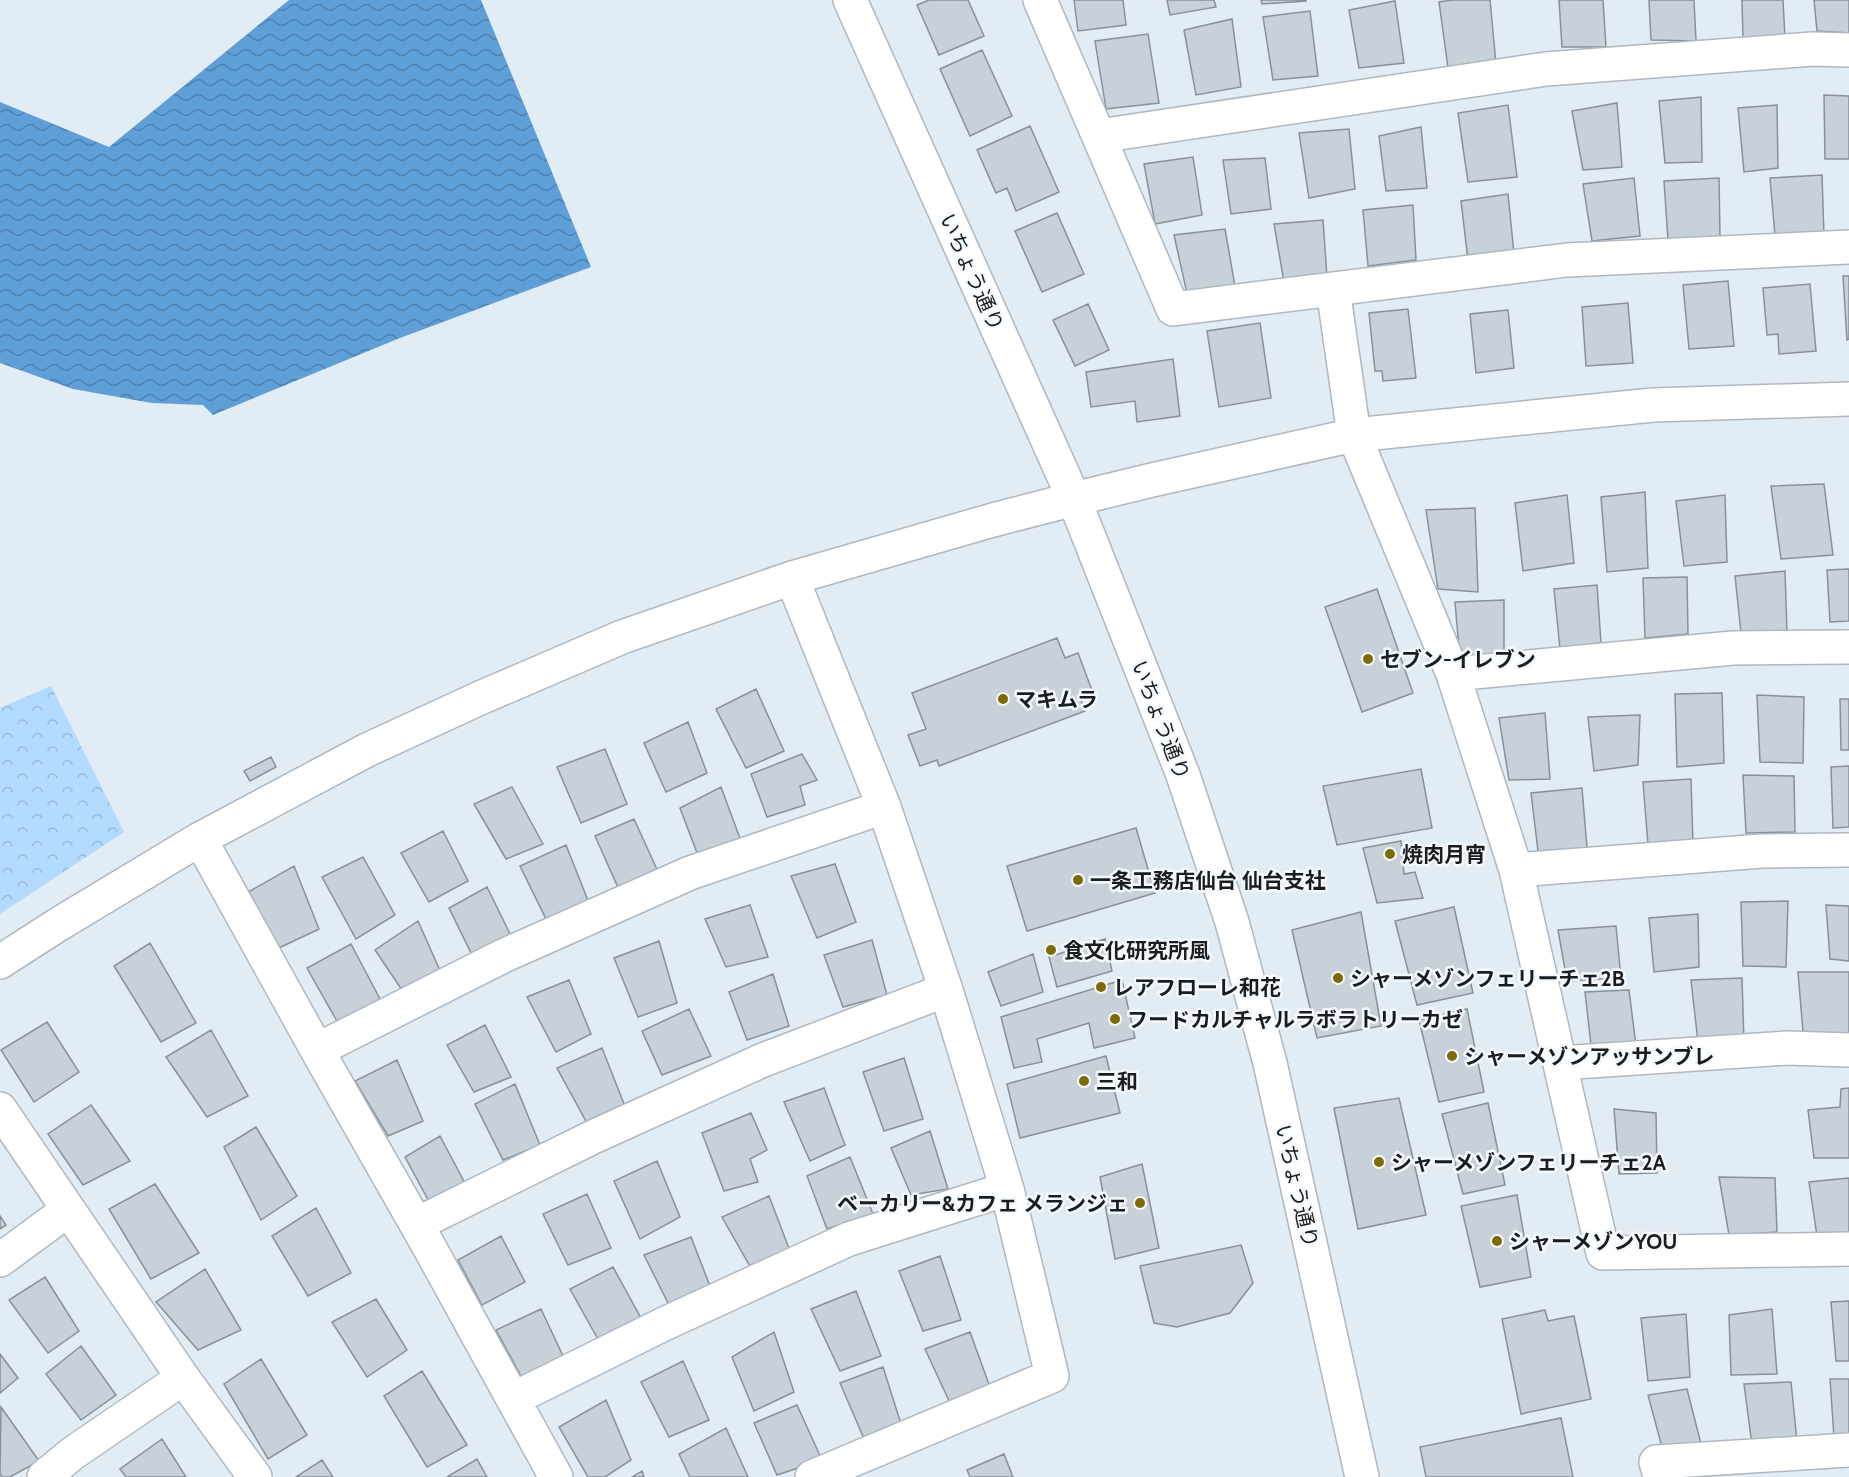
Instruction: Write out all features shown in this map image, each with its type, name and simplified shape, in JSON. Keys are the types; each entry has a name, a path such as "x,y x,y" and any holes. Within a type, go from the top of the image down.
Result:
{"street":[{"name":"いちょう通り","path":"850,0 1074,499 1183,775 1232,922 1269,1063 1362,1477"},
{"path":"1040,0 1173,309 1567,260 1849,247"},
{"path":"1099,136 1546,69 1813,49 1849,50"},
{"path":"1333,289 1354,435 1453,674 1516,870 1603,1254 1849,1249"},
{"path":"0,962 200,839 367,750 622,637 792,578 1074,499 1354,435 1653,405 1849,399"},
{"path":"792,578 884,807 946,990 1007,1189 1052,1376 812,1477"},
{"path":"1453,674 1733,648 1849,647"},
{"path":"317,1050 503,956 690,873 884,807"},
{"path":"200,839 417,1224 556,1477"},
{"path":"1516,870 1762,850 1849,850"},
{"path":"417,1224 593,1137 763,1060 946,990"},
{"path":"1560,1063 1787,1048 1849,1050"},
{"path":"0,1109 183,1378 255,1477"},
{"path":"513,1399 666,1323 849,1239 1007,1189"},
{"path":"0,1260 68,1210"},
{"path":"44,1477 73,1453 183,1378"},
{"path":"1660,1477 1656,1462 1849,1450"}],"green space":[{"path":"51,686 124,832 0,914 0,708"}],"water":[{"path":"289,0 481,0 591,267 400,338 213,415 203,405 152,403 73,389 0,363 0,102 109,147"}],"building":[{"path":"929,0 968,0 984,36 939,55 917,5"},
{"path":"1074,0 1123,0 1126,25 1078,31"},
{"path":"1167,0 1214,0 1216,7 1170,15"},
{"path":"1261,0 1306,0 1306,1 1262,4"},
{"path":"1490,0 1496,64 1448,68 1439,2"},
{"path":"1559,0 1603,0 1606,47 1562,47"},
{"path":"1649,0 1694,0 1696,41 1651,40"},
{"path":"1742,0 1783,0 1785,39 1743,39"},
{"path":"1814,0 1849,0 1849,33 1817,31"},
{"path":"1395,1 1404,63 1359,68 1349,10"},
{"path":"1310,11 1318,76 1273,80 1263,17"},
{"path":"1232,19 1241,87 1196,95 1184,30"},
{"path":"1148,34 1159,103 1106,109 1095,41"},
{"path":"982,50 1012,116 970,136 940,69"},
{"path":"1824,95 1849,96 1849,159 1825,159"},
{"path":"1701,97 1702,162 1665,163 1659,101"},
{"path":"1617,103 1622,167 1583,170 1572,111"},
{"path":"1508,105 1517,177 1468,182 1458,113"},
{"path":"1777,105 1778,168 1744,172 1738,108"},
{"path":"1030,126 1059,192 1016,211 1007,188 996,193 977,150"},
{"path":"1421,127 1427,188 1386,191 1379,136"},
{"path":"1349,129 1355,189 1309,198 1299,133"},
{"path":"1193,157 1202,215 1155,224 1144,164"},
{"path":"1265,158 1271,209 1231,214 1223,160"},
{"path":"1822,175 1824,236 1775,236 1770,178"},
{"path":"1634,178 1640,236 1592,241 1583,184"},
{"path":"1719,178 1720,237 1668,240 1664,181"},
{"path":"1508,194 1514,254 1468,260 1461,201"},
{"path":"1413,205 1416,260 1368,266 1363,210"},
{"path":"1057,213 1084,274 1042,292 1015,231"},
{"path":"1323,220 1327,277 1284,282 1274,224"},
{"path":"1225,229 1236,292 1188,298 1174,235"},
{"path":"1843,276 1849,276 1849,339 1847,340"},
{"path":"1728,281 1734,346 1689,349 1683,285"},
{"path":"1810,284 1816,351 1779,354 1778,334 1767,335 1763,288"},
{"path":"1628,303 1633,363 1586,366 1582,307"},
{"path":"1088,304 1109,350 1075,366 1053,320"},
{"path":"1408,309 1416,378 1383,381 1382,371 1375,371 1369,313"},
{"path":"1508,310 1514,368 1476,373 1470,314"},
{"path":"1260,323 1271,398 1219,407 1207,331"},
{"path":"1173,359 1180,416 1137,422 1135,401 1091,407 1086,372"},
{"path":"1824,484 1833,555 1781,559 1771,486"},
{"path":"1645,492 1648,568 1607,572 1601,497"},
{"path":"1567,495 1574,563 1523,571 1515,503"},
{"path":"1725,495 1727,562 1684,566 1676,501"},
{"path":"1475,508 1478,592 1438,589 1426,510"},
{"path":"1849,569 1849,621 1830,622 1827,570"},
{"path":"1785,571 1787,632 1741,633 1735,576"},
{"path":"1687,577 1688,634 1645,638 1643,578"},
{"path":"1597,585 1601,643 1560,649 1554,589"},
{"path":"1377,589 1413,693 1362,712 1325,607"},
{"path":"1504,600 1504,656 1460,660 1455,602"},
{"path":"1057,638 1065,658 1078,653 1093,693 1080,698 1085,711 939,766 937,760 920,766 908,735 926,729 912,693"},
{"path":"756,689 784,751 746,768 716,709"},
{"path":"1722,693 1724,763 1677,767 1675,694"},
{"path":"1757,695 1804,697 1803,763 1760,762"},
{"path":"1840,699 1849,699 1849,750 1841,750"},
{"path":"1545,713 1550,779 1509,780 1499,718"},
{"path":"1640,715 1638,765 1594,771 1588,717"},
{"path":"688,722 707,773 666,792 644,743"},
{"path":"605,749 627,804 581,823 557,767"},
{"path":"802,754 817,780 800,786 805,805 767,817 751,774"},
{"path":"271,757 276,767 250,781 244,771"},
{"path":"1849,766 1849,827 1833,828 1831,767"},
{"path":"1421,769 1432,828 1337,845 1323,786"},
{"path":"1743,775 1794,776 1795,832 1746,833"},
{"path":"1691,779 1693,846 1648,845 1643,782"},
{"path":"512,787 543,844 506,859 474,804"},
{"path":"721,787 741,841 699,858 680,808"},
{"path":"1582,788 1587,848 1538,851 1531,793"},
{"path":"634,819 660,876 620,892 595,836"},
{"path":"1136,828 1155,893 1027,931 1007,866"},
{"path":"443,831 468,881 429,902 401,853"},
{"path":"1401,841 1404,874 1415,872 1423,898 1377,903 1363,848"},
{"path":"566,845 589,903 546,919 520,866"},
{"path":"363,857 395,915 356,939 322,877"},
{"path":"835,864 856,922 817,938 791,876"},
{"path":"294,866 319,929 279,948 243,895"},
{"path":"487,887 513,940 473,957 449,908"},
{"path":"1788,901 1786,967 1743,966 1741,902"},
{"path":"750,905 768,957 726,967 705,919"},
{"path":"1826,905 1849,906 1849,961 1830,959"},
{"path":"1454,907 1473,993 1417,1005 1395,921"},
{"name":"シャーメゾンフェリーチェ2B","path":"1361,912 1381,1026 1317,1038 1292,930"},
{"path":"1698,914 1699,967 1654,972 1649,918"},
{"path":"418,921 442,975 402,990 375,950"},
{"path":"1616,926 1621,978 1567,981 1558,930"},
{"path":"1105,939 1112,971 1057,987 1049,957"},
{"path":"872,940 887,995 843,1007 824,955"},
{"path":"659,941 677,1003 638,1017 614,958"},
{"path":"150,943 196,1023 161,1042 114,966"},
{"path":"351,944 380,999 338,1023 307,968"},
{"path":"1033,954 1043,992 1001,1006 988,972"},
{"path":"1798,972 1849,972 1849,1036 1803,1032"},
{"path":"773,974 789,1026 747,1040 729,992"},
{"path":"1742,978 1744,1043 1698,1042 1691,980"},
{"path":"569,980 591,1034 556,1052 527,997"},
{"path":"1122,980 1135,1038 1094,1048 1089,1023 1037,1039 1042,1062 1014,1068 1001,1017"},
{"path":"1629,990 1636,1046 1592,1054 1585,992"},
{"path":"689,1009 711,1056 662,1075 642,1031"},
{"name":"シャーメゾンアッサンブレ","path":"1467,1009 1484,1092 1439,1102 1419,1020"},
{"path":"47,1022 79,1072 34,1102 1,1050"},
{"path":"485,1025 511,1077 474,1092 447,1045"},
{"path":"211,1030 248,1096 207,1117 166,1057"},
{"path":"602,1048 626,1109 587,1123 557,1068"},
{"path":"1106,1056 1120,1113 1020,1138 1007,1084"},
{"path":"904,1058 923,1119 884,1131 863,1072"},
{"path":"397,1060 423,1121 388,1136 355,1081"},
{"path":"515,1084 540,1145 503,1160 475,1104"},
{"path":"824,1088 845,1145 810,1161 784,1102"},
{"path":"1849,1088 1849,1158 1814,1158 1808,1110 1840,1107 1841,1089"},
{"name":"シャーメゾンフェリーチェ2A","path":"1399,1098 1426,1215 1358,1229 1334,1108"},
{"path":"1488,1103 1505,1185 1463,1194 1442,1114"},
{"path":"91,1105 130,1161 83,1185 48,1134"},
{"path":"1614,1109 1656,1113 1657,1173 1619,1174"},
{"path":"751,1113 767,1150 750,1159 758,1182 724,1191 702,1133"},
{"path":"256,1127 297,1196 261,1220 224,1147"},
{"path":"930,1131 948,1189 911,1195 891,1148"},
{"path":"440,1136 467,1187 432,1207 405,1157"},
{"path":"850,1157 873,1214 827,1229 807,1176"},
{"path":"657,1161 680,1217 640,1239 614,1181"},
{"path":"1142,1164 1159,1248 1115,1259 1100,1177"},
{"path":"1719,1177 1775,1178 1777,1232 1729,1235"},
{"path":"1849,1178 1849,1235 1817,1236 1809,1182"},
{"path":"155,1184 199,1253 151,1279 109,1209"},
{"path":"587,1194 611,1248 568,1265 543,1214"},
{"name":"シャーメゾンYOU","path":"1517,1195 1531,1277 1480,1287 1461,1206"},
{"path":"769,1196 790,1251 751,1268 722,1217"},
{"path":"316,1208 351,1273 308,1296 272,1236"},
{"path":"0,1216 6,1225 0,1229"},
{"path":"501,1236 525,1282 482,1305 458,1260"},
{"path":"691,1237 710,1286 669,1305 644,1255"},
{"path":"1241,1245 1253,1283 1230,1313 1177,1327 1154,1323 1140,1266"},
{"path":"940,1256 961,1320 923,1331 899,1271"},
{"path":"613,1267 642,1320 599,1341 570,1289"},
{"path":"205,1269 241,1330 198,1350 156,1302"},
{"path":"45,1277 79,1331 48,1353 9,1300"},
{"path":"856,1291 881,1356 840,1371 811,1309"},
{"path":"376,1299 407,1350 367,1377 332,1322"},
{"path":"1849,1301 1849,1361 1836,1361 1831,1302"},
{"path":"541,1309 563,1356 522,1378 496,1330"},
{"path":"1772,1309 1777,1374 1731,1375 1729,1315"},
{"path":"1545,1310 1548,1321 1574,1316 1591,1399 1521,1414 1502,1319"},
{"path":"1686,1314 1690,1377 1648,1381 1641,1318"},
{"path":"774,1332 794,1392 754,1411 732,1357"},
{"path":"970,1332 991,1390 951,1405 925,1349"},
{"path":"81,1346 116,1395 81,1420 46,1374"},
{"path":"0,1354 18,1378 0,1393"},
{"path":"261,1359 307,1435 268,1459 224,1384"},
{"path":"683,1361 709,1420 669,1437 641,1382"},
{"path":"883,1367 902,1427 865,1441 840,1383"},
{"path":"422,1371 467,1445 427,1467 384,1396"},
{"path":"1830,1379 1849,1379 1849,1436 1834,1437"},
{"path":"1791,1382 1797,1441 1752,1445 1744,1384"},
{"path":"1687,1389 1701,1444 1663,1451 1648,1395"},
{"path":"606,1400 631,1460 605,1477 588,1477 559,1427"},
{"path":"797,1405 822,1460 777,1475 754,1423"},
{"path":"1,1407 39,1461 10,1477 2,1477 0,1474"},
{"path":"1561,1418 1573,1477 1426,1477 1420,1447"},
{"path":"726,1428 748,1477 690,1477 679,1454"},
{"path":"162,1439 186,1477 126,1477 120,1469"},
{"path":"1004,1454 1013,1477 970,1477 967,1470"},
{"path":"477,1459 487,1477 447,1477"},
{"path":"322,1460 333,1477 296,1477"},
{"path":"642,1471 644,1477 632,1477"}],"place":[{"name":"セブン-イレブン","path":"1368,659"},
{"name":"マキムラ","path":"1003,699"},
{"name":"焼肉月宵","path":"1390,854"},
{"name":"一条工務店仙台 仙台支社","path":"1078,880"},
{"name":"食文化研究所風","path":"1051,950"},
{"name":"シャーメゾンフェリーチェ2B","path":"1338,978"},
{"name":"レアフローレ和花","path":"1101,987"},
{"name":"フードカルチャルラボラトリーカゼ","path":"1115,1019"},
{"name":"シャーメゾンアッサンブレ","path":"1452,1056"},
{"name":"三和","path":"1084,1081"},
{"name":"シャーメゾンフェリーチェ2A","path":"1379,1162"},
{"name":"ベーカリー&カフェ メランジェ","path":"1140,1203"},
{"name":"シャーメゾンYOU","path":"1497,1241"}]}
